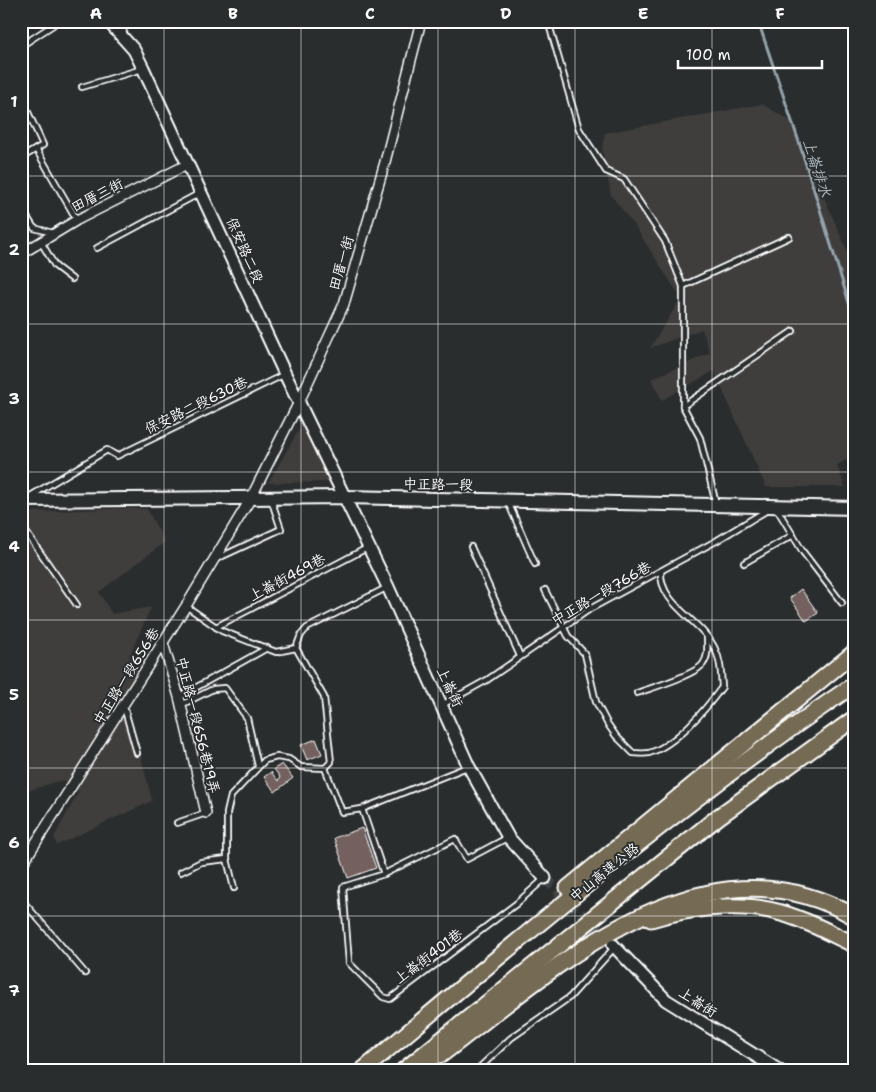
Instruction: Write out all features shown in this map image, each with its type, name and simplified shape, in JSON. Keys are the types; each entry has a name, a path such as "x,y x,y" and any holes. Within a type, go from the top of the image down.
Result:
{"highway":[{"path":"532,929 544,908 854,652"},
{"name":"中山高速公路","path":"362,1071 532,929 706,790 855,684"},
{"name":"中山高速公路","path":"408,1067 718,817 855,718"},
{"path":"408,1067 442,1054 580,948 651,910 707,892 756,886 800,893 832,904 855,917"},
{"path":"580,948 653,918 712,908 745,907 770,910 799,919 855,945"}],"main road":[{"name":"中正路一段","path":"23,500 345,497 855,508"}],"street":[{"name":"保安路二段","path":"108,21 134,50 143,68 285,374 345,497"},
{"path":"121,36 122,21"},
{"name":"田厝一街","path":"251,498 299,402 344,304 385,162 421,21"},
{"name":"田厝三街","path":"21,254 77,220 188,164"},
{"name":"上崙街","path":"345,497 442,704 469,767 508,837 545,878"},
{"name":"中正路一段656巷","path":"21,866 163,643 251,498"},
{"name":"中正路一段656巷19弄","path":"163,643 180,701 206,814"},
{"name":"上崙街","path":"614,946 666,1000 780,1071"}],"lane":[{"path":"548,21 579,129 606,171 624,180 664,241 683,286 683,406 700,438 716,505"},
{"path":"21,46 52,25"},
{"path":"82,87 143,68"},
{"path":"21,97 43,146 21,158"},
{"path":"36,149 77,220"},
{"path":"97,248 202,192"},
{"path":"21,208 34,228 55,234"},
{"path":"683,286 788,237"},
{"path":"41,242 55,266 72,279"},
{"path":"683,406 793,331"},
{"name":"保安路二段630巷","path":"23,500 107,450 117,456 285,374"},
{"path":"214,560 281,529 271,498"},
{"path":"508,500 535,564"},
{"path":"774,506 842,604"},
{"name":"中正路一段766巷","path":"442,704 487,680 563,626 716,541 774,506"},
{"path":"21,525 24,533 77,605"},
{"path":"744,563 793,536"},
{"name":"上崙街469巷","path":"216,627 369,547"},
{"path":"471,547 520,656"},
{"path":"546,590 568,636 585,654 596,702 607,723 616,736 633,752 648,753 674,739 704,710 722,687 720,662 715,648 707,636 664,591 660,581 661,571"},
{"path":"296,648 301,635 307,628 388,587"},
{"path":"186,606 216,627 276,652 296,648"},
{"path":"637,693 684,675 703,665 707,655 707,636"},
{"path":"180,701 266,648"},
{"path":"234,888 227,859 227,814 231,796 265,760 277,757 289,759 301,767 325,768 331,762 324,697 296,648"},
{"path":"180,701 213,688 225,688 247,718 258,766"},
{"path":"124,705 137,753"},
{"path":"325,768 342,812 362,809 469,767"},
{"path":"362,809 384,874"},
{"path":"177,823 206,814"},
{"name":"上崙街401巷","path":"508,837 467,859 455,839 384,874 343,886 349,963 384,997 390,999 516,904 545,878"},
{"path":"181,872 201,862 227,859"},
{"path":"21,899 85,973"},
{"path":"476,1071 511,1038 570,997 614,946"}],"shaded area":[{"path":"762,104 791,121 855,269 855,455 837,465 845,487 766,487 714,371 662,400 651,379 710,353 702,329 650,348 681,298 634,225 611,195 602,149 605,133"},
{"path":"304,421 332,482 268,483"},
{"path":"147,509 165,542 99,592 112,614 151,607 129,657 151,653 126,696 152,801 57,845 54,837 79,791 62,780 21,793 21,522 33,512"}],"building":[{"path":"801,589 818,613 806,621 790,598"},
{"path":"316,739 322,754 307,760 301,745"},
{"path":"282,764 293,778 275,792 264,777 271,772 278,781 280,777 274,769"},
{"path":"362,828 376,868 348,878 334,838"}],"waterway":[{"name":"上崙排水","path":"758,21 799,142 855,322"}],"tunnel":[{"path":"545,878 610,942"}]}
